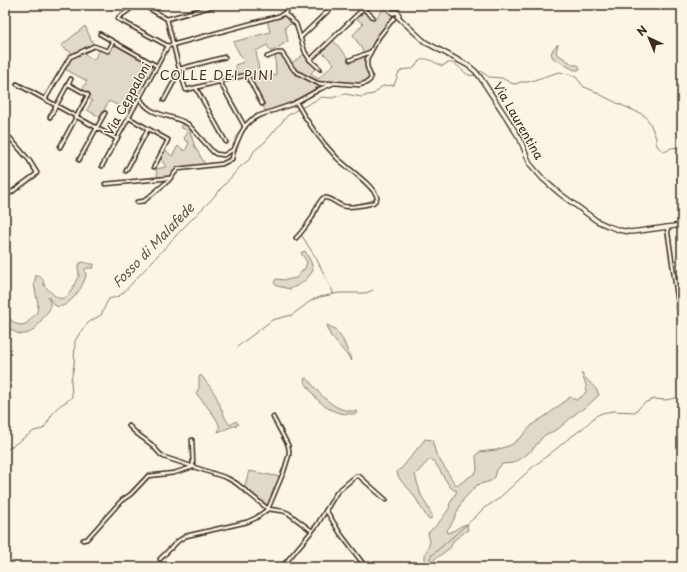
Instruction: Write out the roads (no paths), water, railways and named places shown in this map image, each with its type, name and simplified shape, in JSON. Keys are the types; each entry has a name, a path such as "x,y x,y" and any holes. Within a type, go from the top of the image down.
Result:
{"main road":[{"name":"Via Laurentina","path":"384,5 425,42 468,65 478,74 520,139 529,162 543,179 559,193 597,221 612,228 632,232 682,225"}],"street":[{"path":"143,5 167,19 217,5"},
{"path":"129,10 118,17 118,19 168,46 280,16 292,5"},
{"path":"300,38 334,5"},
{"path":"359,5 373,17"},
{"path":"310,60 363,9"},
{"path":"284,13 296,24 304,50 310,60 320,69"},
{"path":"267,57 277,53 282,53 294,70 317,83 358,85 368,82 371,77 366,61 381,35 395,16"},
{"path":"167,19 186,90 244,75 262,104"},
{"path":"100,34 157,66"},
{"path":"45,99 71,56 94,46 108,51 113,42"},
{"name":"Via Ceppaloni","path":"102,166 168,46"},
{"path":"350,60 371,51"},
{"path":"164,100 180,70 226,57"},
{"path":"50,117 71,79"},
{"path":"220,82 245,127"},
{"path":"138,202 144,201 180,169 225,163 230,160 245,127 251,120 296,102 317,90 334,83"},
{"path":"17,84 117,139"},
{"path":"60,147 88,95 68,84"},
{"path":"196,88 226,142"},
{"path":"140,98 144,105 152,111 188,124 215,154 224,155 234,149"},
{"path":"296,102 313,131 324,144 339,160 373,190 377,197 375,202 371,204 347,207 342,206 328,198 323,198 315,208 305,227 296,238"},
{"path":"79,160 105,114"},
{"path":"129,118 168,140 154,167"},
{"path":"126,171 148,129"},
{"path":"5,197 37,173 28,158 10,138"},
{"path":"104,184 170,178"},
{"path":"666,227 682,330"},
{"path":"160,559 178,541 186,536 247,522 268,509 285,469 289,451 288,444 273,418"},
{"path":"130,426 136,433 152,445 163,457 230,479 268,509 288,512 312,531"},
{"path":"192,440 193,467"},
{"path":"83,540 87,539 121,501 131,494 148,476 174,473 193,467"},
{"path":"282,567 320,521 336,492 357,475 386,500"},
{"path":"326,510 340,533 364,565"}],"waterway":[{"path":"301,108 322,97 332,98 345,94 362,97 374,94 383,86 394,85 400,71 405,69 413,69 423,59 442,66 452,63 468,75 476,75"},
{"path":"478,73 481,71 489,77 502,78 515,84 528,82 559,72 568,74 576,77 584,87 644,115 650,123 658,147 663,151 667,151 671,148 682,147"},
{"name":"Fosso di Malafede","path":"5,451 34,431 43,429 56,409 72,397 71,380 74,365 75,341 81,331 89,322 101,315 109,299 123,293 241,166 250,159 254,151 266,141 287,116 298,109"},
{"path":"302,236 316,258 333,294"},
{"path":"237,347 272,320 292,315 312,300 339,293 366,293 373,290"},
{"path":"428,567 431,556 484,508 497,500 534,466 582,429 596,416 613,411 635,412 644,403 654,399 682,399"}],"district":[{"name":"COLLE DEI PINI","path":"217,75"}]}
